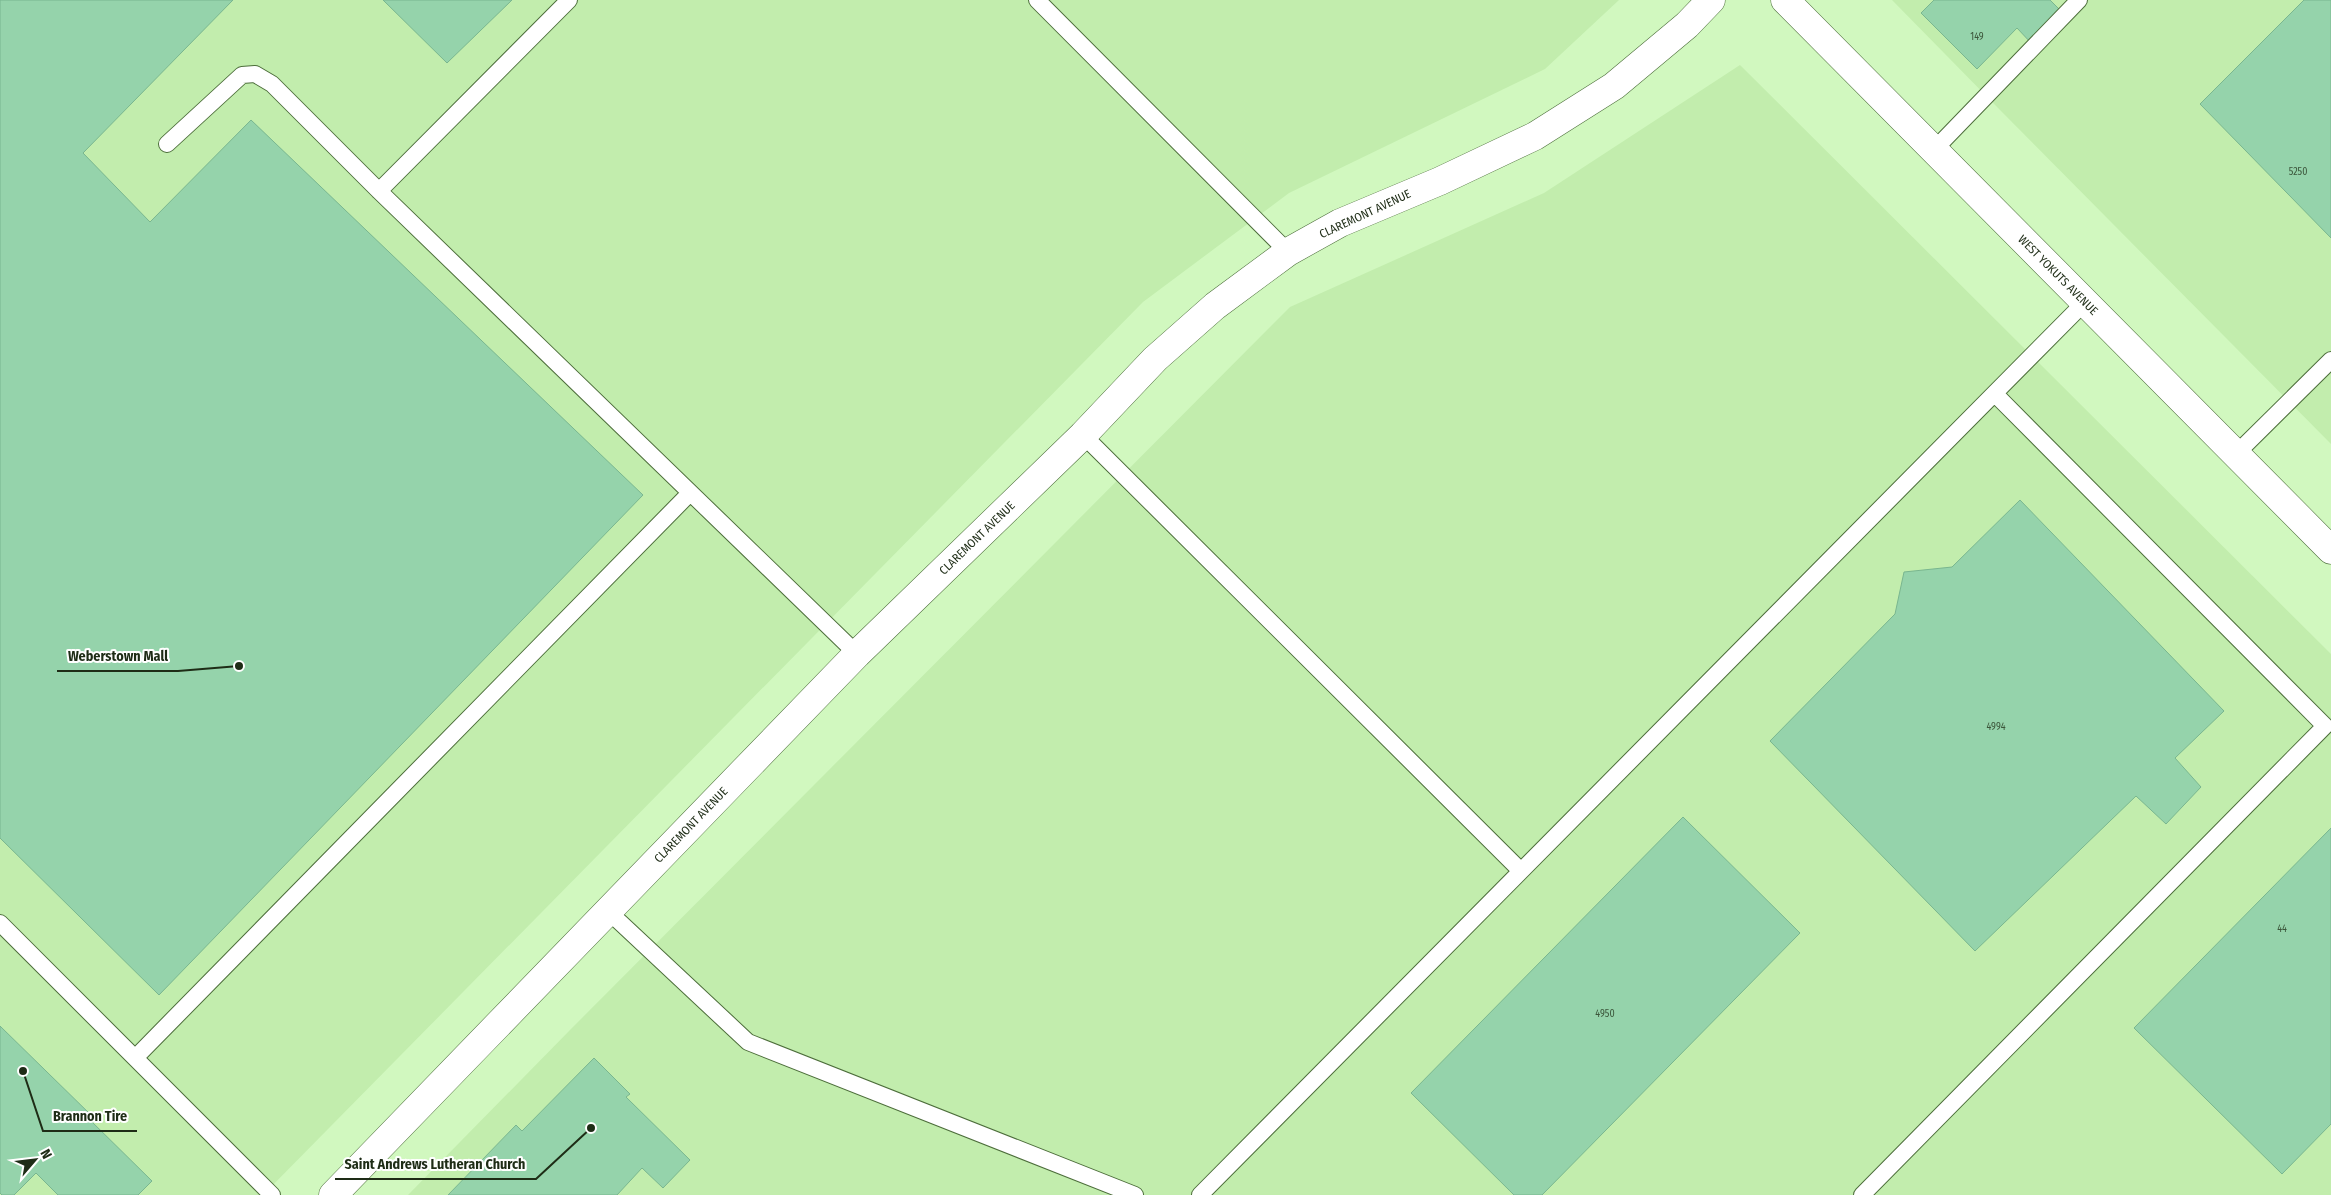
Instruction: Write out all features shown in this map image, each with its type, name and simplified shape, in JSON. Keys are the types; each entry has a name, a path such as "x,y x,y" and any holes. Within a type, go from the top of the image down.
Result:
{"street":[{"name":"CLAREMONT AVENUE","path":"333,1195 857,654 1083,435 1155,360 1208,312 1288,252 1340,222 1440,180 1536,136 1614,86 1711,0"},
{"name":"WEST YOKUTS AVENUE","path":"1785,0 2331,550"}],"lane":[{"path":"378,191 568,0"},
{"path":"1037,0 1288,252"},
{"path":"1934,150 2079,0"},
{"path":"167,144 242,76 255,74 272,84 378,191 857,654"},
{"path":"1200,1195 2085,302"},
{"path":"2236,454 2331,360"},
{"path":"1862,1195 2325,726 1995,394"},
{"path":"1083,435 1521,871"},
{"path":"135,1058 690,493"},
{"path":"608,911 748,1042 1135,1195"},
{"path":"0,923 272,1195"}],"shaded area":[{"path":"0,0 1619,0 1545,69 1289,193 1143,302 263,1195 0,1195"},
{"path":"1892,0 2331,0 2331,444 2000,110"},
{"path":"1740,65 2331,654 2331,1195 408,1195 1290,307 1544,193"}],"building":[{"path":"0,0 233,0 83,153 150,222 251,120 643,495 159,995 0,838"},
{"path":"383,0 512,0 447,63"},
{"path":"1934,0 2050,0 2063,13 2032,44 2017,28 1977,69 1921,13"},
{"path":"2304,0 2331,0 2331,238 2200,104"},
{"path":"2020,500 2224,711 2175,758 2201,787 2166,824 2136,796 1975,951 1770,741 1895,614 1904,572 1952,567"},
{"path":"1683,817 1800,933 1542,1195 1514,1195 1411,1093"},
{"path":"2331,828 2331,1124 2282,1174 2134,1028"},
{"path":"0,1026 92,1116 88,1118 152,1181 138,1195 58,1195 36,1173 14,1195 2,1195 0,1193"},
{"path":"594,1058 630,1094 626,1097 690,1160 663,1188 642,1168 617,1195 448,1195 516,1125 522,1131"}],"place":[{"name":"Weberstown Mall","path":"239,666"},
{"name":"Brannon Tire","path":"23,1071"},
{"name":"Saint Andrews Lutheran Church","path":"591,1128"}]}
